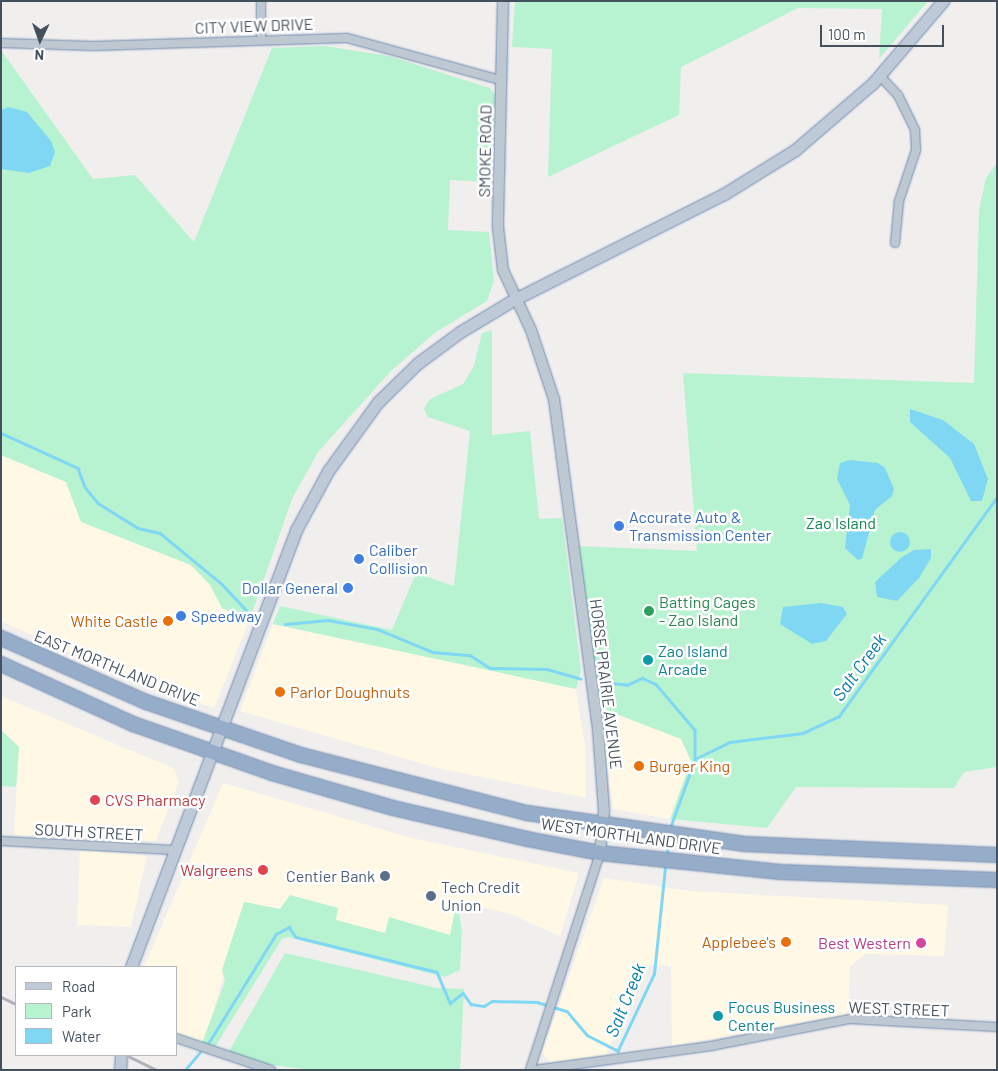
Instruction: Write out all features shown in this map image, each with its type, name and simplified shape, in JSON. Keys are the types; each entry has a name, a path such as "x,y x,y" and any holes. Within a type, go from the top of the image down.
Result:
{"highway":[{"name":"EAST MORTHLAND DRIVE","path":"1,638 138,698 220,727"},
{"path":"1,664 133,724 212,752"},
{"name":"WEST MORTHLAND DRIVE","path":"220,727 426,789 604,826 825,851 997,855"},
{"name":"WEST MORTHLAND DRIVE","path":"212,752 392,808 600,853 780,872 997,880"}],"main road":[{"path":"131,966 220,727 296,530 354,431 418,363 515,299 769,168 880,76 943,1"},
{"path":"120,1070 121,1056"}],"street":[{"path":"261,1 261,40"},
{"name":"SMOKE ROAD","path":"503,1 498,227 502,270 515,299"},
{"name":"CITY VIEW DRIVE","path":"1,43 49,46 261,40 364,40 501,80"},
{"path":"880,76 898,95 915,130 916,150 898,201 895,243"},
{"name":"HORSE PRAIRIE AVENUE","path":"515,299 554,400 598,728 604,826 600,853 530,1070"},
{"name":"SOUTH STREET","path":"1,841 175,850"},
{"name":"WEST STREET","path":"534,1070 711,1046 850,1019 997,1027"},
{"path":"178,1039 271,1070"}],"shaded area":[{"path":"1,455 66,482 81,522 191,565 210,585 222,608 250,619 214,708 137,684 1,621"},
{"path":"273,624 576,689 585,746 586,798 437,768 240,711"},
{"path":"1,696 173,768 179,781 156,841 14,835 19,747 1,730"},
{"path":"598,707 681,739 691,761 670,819 613,809"},
{"path":"223,783 412,838 579,873 560,936 508,913 457,902 450,935 390,918 385,934 335,920 338,908 290,895 280,909 244,902 207,1034 202,1043 178,1033 178,966 144,966"},
{"path":"80,850 147,856 131,927 77,925"},
{"path":"604,878 690,891 948,905 944,956 866,954 850,966 848,1014 672,1046 671,966 650,965 606,1055 550,1063 542,1052"}],"green space":[{"path":"515,1 928,1 879,59 882,9 798,8 681,67 679,115 548,177 552,49 512,47"},
{"path":"325,46 389,56 490,88 495,95 491,182 450,180 448,230 489,232 494,280 487,301 436,332 391,371 318,452 292,499 250,619 222,608 210,585 191,565 81,522 66,482 1,455 1,50 93,179 135,175 194,242 272,48"},
{"name":"Zao Island","path":"997,163 997,767 964,772 954,788 796,787 767,828 670,819 691,761 681,739 598,707 578,546 697,551 683,373 974,383 979,210 986,178"},
{"path":"492,330 492,435 530,431 539,519 562,518 581,671 576,689 273,624 280,606 392,630 416,573 454,586 470,431 428,417 424,409 430,399 463,384 474,366 482,333"},
{"path":"1,730 19,747 16,787 1,786"},
{"path":"290,895 338,908 336,920 385,933 389,917 450,935 457,901 462,931 460,970 444,977 288,937 282,939 215,1047 202,1043 225,981 222,970 244,902 280,909"},
{"path":"285,953 437,988 464,989 460,1070 311,1070 264,1064 228,1053"}],"water":[{"path":"9,107 27,112 51,141 55,152 50,166 29,173 1,169 1,110"},
{"path":"910,409 943,420 974,444 988,479 982,501 971,501 950,458 910,422"},
{"path":"850,460 878,463 885,468 894,489 892,496 875,510 862,559 858,560 845,548 850,505 837,479 840,463"},
{"path":"900,532 907,535 910,542 907,549 900,552 893,549 890,542 893,535"},
{"path":"931,549 931,558 919,578 897,601 877,597 875,582 902,557 914,550"},
{"path":"821,603 843,607 847,614 826,641 812,644 780,624 783,607"}],"waterway":[{"path":"1,433 78,468 85,487 98,503 138,528 160,533 222,584 246,610"},
{"name":"Salt Creek","path":"670,828 695,759 730,742 803,733 839,716 997,497"},
{"path":"285,624 328,620 377,629 433,652 470,655 490,668 547,669 581,679"},
{"path":"604,682 627,685 642,678 656,684 695,730 695,759"},
{"name":"Salt Creek","path":"667,852 668,844"},
{"name":"Salt Creek","path":"618,1050 654,974 665,868"},
{"path":"209,1042 276,934 289,927 296,937 437,972 450,1003 463,993 471,1004 484,1006 492,1001 537,1002 567,1011 587,1035 618,1051"},
{"path":"185,1070 200,1052"}],"railway":[{"path":"1,997 15,1004"},
{"path":"128,1056 157,1070"}],"place":[{"name":"Accurate Auto & Transmission Center","path":"619,526"},
{"name":"Caliber Collision","path":"359,559"},
{"name":"Dollar General","path":"348,588"},
{"name":"Batting Cages - Zao Island","path":"649,611"},
{"name":"Speedway","path":"181,616"},
{"name":"White Castle","path":"168,621"},
{"name":"Zao Island Arcade","path":"648,660"},
{"name":"Parlor Doughnuts","path":"280,692"},
{"name":"Burger King","path":"639,766"},
{"name":"CVS Pharmacy","path":"95,800"},
{"name":"Walgreens","path":"263,870"},
{"name":"Centier Bank","path":"385,876"},
{"name":"Tech Credit Union","path":"431,896"},
{"name":"Applebee's","path":"786,942"},
{"name":"Best Western","path":"921,943"},
{"name":"Focus Business Center","path":"718,1016"}]}
